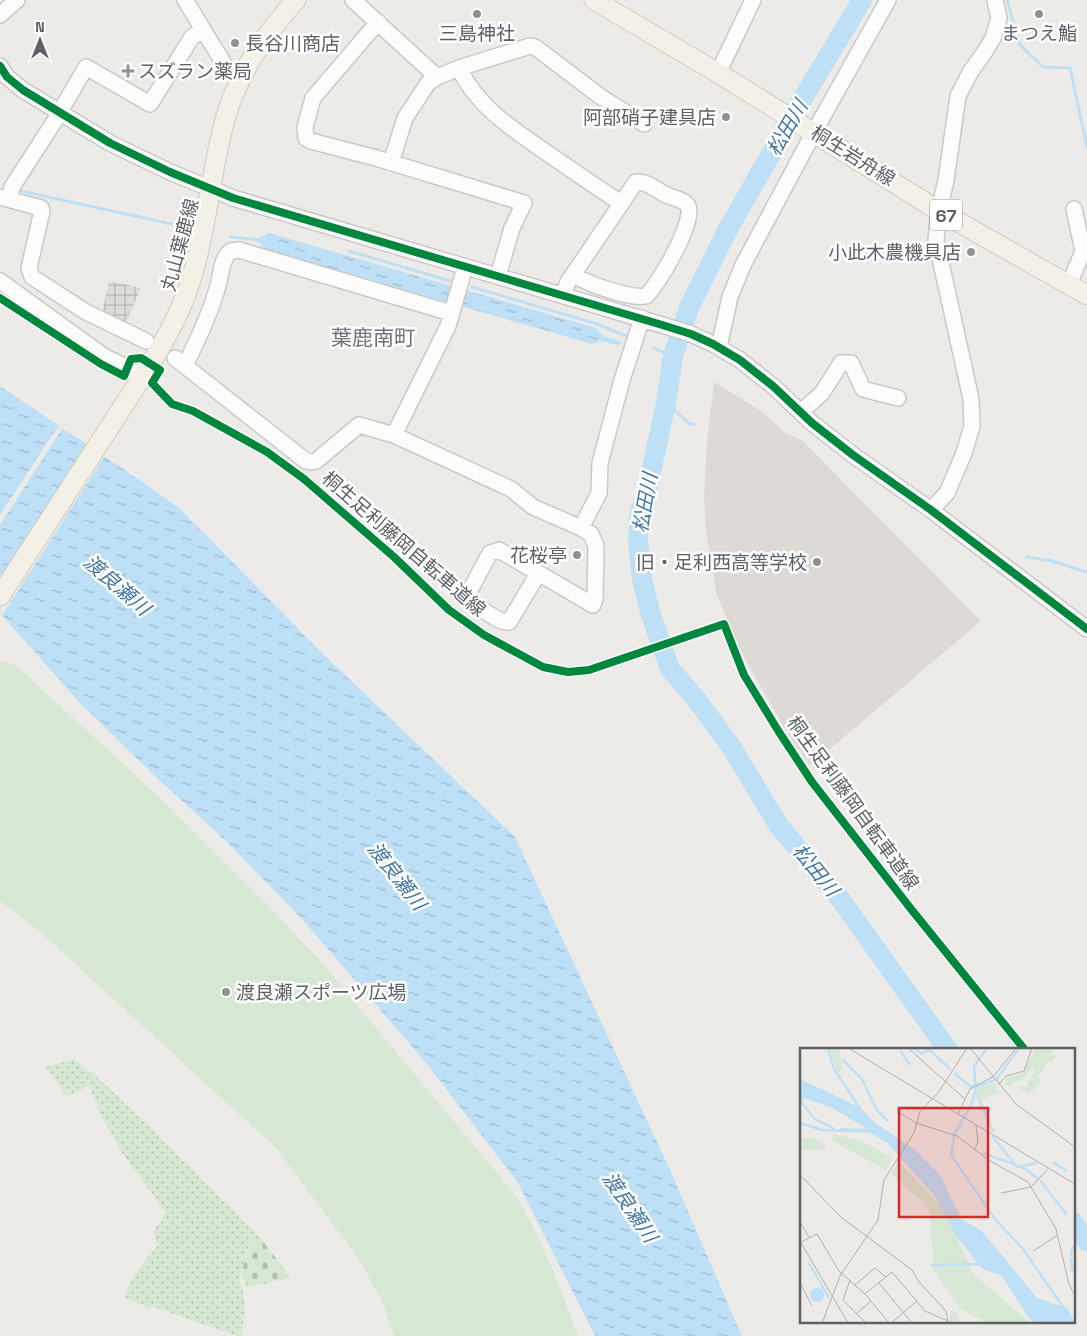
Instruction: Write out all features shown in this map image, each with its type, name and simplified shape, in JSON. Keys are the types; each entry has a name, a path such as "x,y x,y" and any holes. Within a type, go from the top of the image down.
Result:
{"main road":[{"name":"丸山葉鹿線","path":"0,596 139,382 180,309 197,262 224,125 232,99 242,76 262,42 296,0"},
{"name":"桐生岩舟線","path":"594,0 769,104 939,211 1087,295"}],"street":[{"path":"0,15 17,0"},
{"path":"185,0 226,67 242,76"},
{"path":"353,0 437,77"},
{"path":"718,73 753,0"},
{"path":"716,346 730,297 743,264 811,130 888,0"},
{"path":"930,510 947,493 952,484 969,439 972,413 971,399 936,240 958,96 971,71 993,38 999,18 995,0"},
{"path":"378,22 314,98 305,127 306,138 524,204 512,228 498,276"},
{"path":"146,341 86,312 32,277 29,268 42,211 39,206 5,198 60,112 86,67 150,104 192,37 202,30"},
{"path":"391,163 405,118 428,83 459,68 525,47 535,47 601,97 644,124"},
{"path":"0,66 7,77 23,90 110,143 211,190 282,214 642,318 691,334 716,346 740,360 774,386 801,412 853,454 1087,628"},
{"path":"459,68 464,80 504,123 621,203"},
{"path":"563,295 568,282 636,182 641,181 672,199 681,200 689,208 689,220 674,255 649,294 641,297 634,296 585,282 574,275"},
{"path":"1069,285 1084,251 1074,209"},
{"path":"453,309 239,250 231,251 224,259 208,317 180,361 306,461 316,460 359,425 394,436 510,489 533,507 591,534 596,546 593,604 499,550 490,553 470,590 470,599 499,620 505,623 509,622 538,574"},
{"path":"394,436 448,326 466,267"},
{"path":"0,281 139,382"},
{"path":"581,528 599,493 600,463 622,380 642,318"},
{"path":"801,412 822,392 841,363 851,363 863,389 898,398"}],"shaded area":[{"path":"109,281 141,288 125,325 102,313"},
{"name":"旧・足利西高等学校","path":"714,382 760,410 784,432 803,441 981,621 810,766 785,729 736,643 716,592 706,531 704,495 707,441"}],"green space":[{"name":"渡良瀬スポーツ広場","path":"0,662 13,664 21,670 160,798 269,906 322,963 512,1191 541,1243 578,1336 394,1336 383,1303 360,1261 277,1149 38,930 0,901"},
{"path":"74,1059 98,1078 138,1116 262,1240 250,1241 239,1280 242,1287 244,1308 241,1336 124,1298 133,1276 158,1245 153,1231 166,1213 122,1153 101,1115 89,1086 68,1096 65,1095 46,1067"},
{"path":"262,1240 291,1278 248,1287 241,1275 250,1241"}],"water":[{"path":"269,233 596,328 605,336 621,342 621,344 617,345 600,341 592,344 264,249 257,239"},
{"name":"渡良瀬川","path":"0,386 179,508 326,657 515,837 670,1170 742,1336 595,1336 518,1183 427,1064 302,919 229,844 156,777 80,703 0,613"}],"pier":[{"path":"60,423 64,426 0,525 0,515"},
{"path":"92,445 106,454 1,617 0,586"}],"waterway":[{"name":"松田川","path":"862,0 727,231 689,308 673,356 666,403 646,495 640,511 638,540 642,579 650,612 670,669 696,699 732,748 779,826 841,900 947,1048"},
{"path":"1007,0 1020,45 1043,67 1070,68 1087,147"},
{"path":"21,191 176,225"},
{"path":"231,237 260,240"},
{"path":"349,251 450,281"},
{"path":"472,287 597,324 626,336"},
{"path":"653,348 673,356"},
{"path":"666,403 690,424 694,424"},
{"path":"1027,557 1052,561 1087,572"},
{"name":"松田川","path":"1074,1223 1087,1241"}],"cycle path":[{"path":"0,66 7,77 23,90 110,143 170,172 233,198 659,324 691,334 713,344 740,360 774,387 812,423 853,455 931,510 1087,629"},
{"name":"桐生足利藤岡自転車道線","path":"0,298 101,364 124,376 131,359 141,358 160,370 152,383 172,404 193,411 267,452 304,479 394,557 449,610 484,635 543,667 568,672 589,670 724,624 744,675 812,782 911,909 1023,1048"}],"place":[{"name":"三島神社","path":"477,14"},
{"name":"まつえ鮨","path":"1039,14"},
{"name":"長谷川商店","path":"235,43"},
{"name":"スズラン薬局","path":"128,71"},
{"name":"阿部硝子建具店","path":"726,117"},
{"name":"小此木農機具店","path":"971,252"},
{"name":"花桜亭","path":"577,555"},
{"name":"旧・足利西高等学校","path":"817,562"},
{"name":"渡良瀬スポーツ広場","path":"226,992"}],"district":[{"name":"葉鹿南町","path":"373,337"}]}
